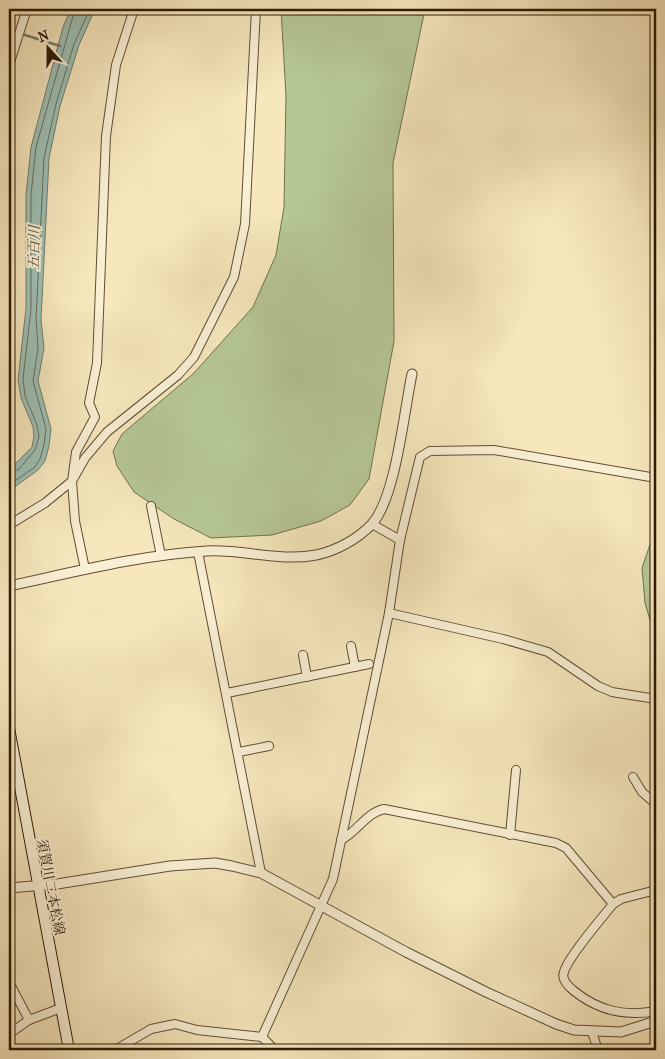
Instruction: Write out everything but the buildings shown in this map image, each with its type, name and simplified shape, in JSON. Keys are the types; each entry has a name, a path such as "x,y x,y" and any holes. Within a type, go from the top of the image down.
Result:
{"main road":[{"name":"須賀川二本松線","path":"9,728 69,1050"}],"street":[{"path":"9,65 27,9"},
{"path":"85,570 75,521 72,481 76,452 95,418 89,403 96,363 106,136 116,65 134,9"},
{"path":"9,525 45,503 72,481 85,458 107,432 178,375 194,357 234,277 245,224 256,9"},
{"path":"9,586 161,556 218,550 297,557 317,555 341,547 372,524 380,512 391,481 412,374"},
{"path":"262,1037 333,879 389,613 400,540 420,457 430,451 494,450 656,478"},
{"path":"152,506 161,556"},
{"path":"372,524 400,540"},
{"path":"198,552 239,752 261,873"},
{"path":"389,613 503,639 548,652 598,686 612,692 656,699"},
{"path":"351,646 355,667"},
{"path":"303,655 306,677"},
{"path":"227,693 369,664"},
{"path":"239,752 269,746"},
{"path":"510,835 516,770"},
{"path":"633,777 642,792 656,804"},
{"path":"341,840 374,813 384,809 510,835 551,841 566,848 613,904"},
{"path":"9,888 215,863 261,873 322,904 406,952 556,1024 574,1030 621,1032 656,1021"},
{"path":"656,890 621,899 613,904 563,972 563,977 571,989 584,1000 602,1009 626,1013 656,1011"},
{"path":"9,982 29,1020"},
{"path":"9,1034 29,1020 61,1008"},
{"path":"115,1050 151,1029 167,1024 262,1037 275,1050"},
{"path":"592,1032 598,1050"}],"green space":[{"path":"281,9 425,9 393,163 394,341 369,479 350,505 321,521 272,535 211,538 174,519 134,492 117,466 113,451 122,434 194,373 253,307 276,255 284,207 286,96"},
{"path":"656,527 656,640 645,603 642,568"}],"water":[{"name":"五百川","path":"71,9 95,9 79,45 60,106 49,158 41,320 44,348 38,381 51,429 49,446 45,461 38,470 9,491 9,470 32,447 34,436 33,427 21,398 18,380 26,308 26,195 31,147 63,27"}],"waterway":[{"path":"9,30 60,46"}]}
